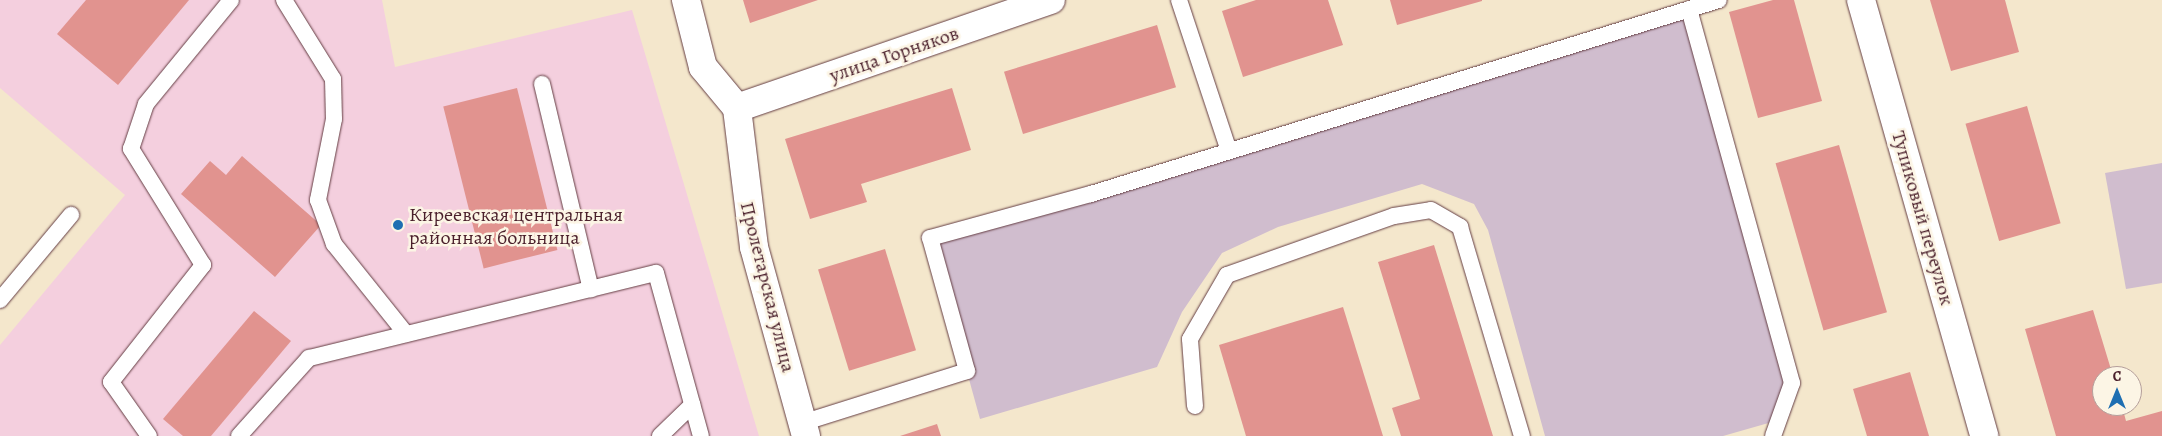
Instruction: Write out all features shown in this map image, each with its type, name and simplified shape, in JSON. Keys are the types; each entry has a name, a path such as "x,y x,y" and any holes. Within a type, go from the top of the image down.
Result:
{"main road":[{"path":"686,0 703,67 737,108"},
{"name":"улица Горняков","path":"737,108 1051,0"},
{"name":"Тупиковый переулок","path":"1862,0 1984,436"},
{"name":"Пролетарская улица","path":"737,108 754,247 804,429"}],"lane":[{"path":"149,436 111,382 203,264 131,150 146,104 231,0"},
{"path":"284,0 333,79 334,119 318,200 334,244 406,334"},
{"path":"1180,0 1229,151"},
{"path":"804,429 967,371 930,238 1229,151 1719,0"},
{"path":"1689,9 1792,383 1773,436"},
{"path":"542,84 591,289"},
{"path":"1195,406 1190,339 1227,275 1394,216 1431,210 1460,228 1522,436"},
{"path":"0,300 71,215"},
{"path":"239,436 309,358 656,273 701,436"},
{"path":"660,436 692,405"}],"shaded area":[{"name":"Киреевская центральная районная больница","path":"0,0 382,0 395,67 632,10 759,436 0,436 0,345 125,195 0,88"},
{"path":"1689,9 1792,383 1779,420 1723,436 1545,436 1488,230 1474,204 1422,184 1278,227 1222,253 1182,312 1157,367 980,419 930,238"},
{"path":"2162,163 2162,283 2126,289 2105,173"}],"building":[{"path":"86,0 189,0 118,85 57,34"},
{"path":"743,0 818,0 750,23"},
{"path":"1256,0 1328,0 1343,45 1243,77 1222,11"},
{"path":"1390,0 1482,0 1482,1 1397,25"},
{"path":"1773,0 1794,0 1822,101 1758,118 1729,12"},
{"path":"1930,0 2005,0 2019,52 1951,71"},
{"path":"1157,25 1176,87 1023,134 1004,72"},
{"path":"517,88 557,250 484,268 443,106"},
{"path":"952,88 971,150 861,184 867,202 810,219 785,139"},
{"path":"2027,106 2061,223 1999,241 1965,124"},
{"path":"1839,145 1887,312 1824,330 1776,163"},
{"path":"242,156 321,225 275,277 181,194 210,161 226,175"},
{"path":"1434,245 1493,436 1401,436 1392,408 1420,399 1378,262"},
{"path":"885,249 916,350 849,371 818,269"},
{"path":"1343,307 1383,436 1246,436 1219,345"},
{"path":"2093,310 2110,366 2092,366 2092,416 2125,416 2126,421 2162,411 2162,436 2056,436 2025,329"},
{"path":"254,311 291,341 211,436 183,436 163,419"},
{"path":"1910,372 1929,436 1867,436 1853,389"},
{"path":"937,424 941,436 900,436"}],"place":[{"name":"Киреевская центральная районная больница","path":"398,225"}]}
